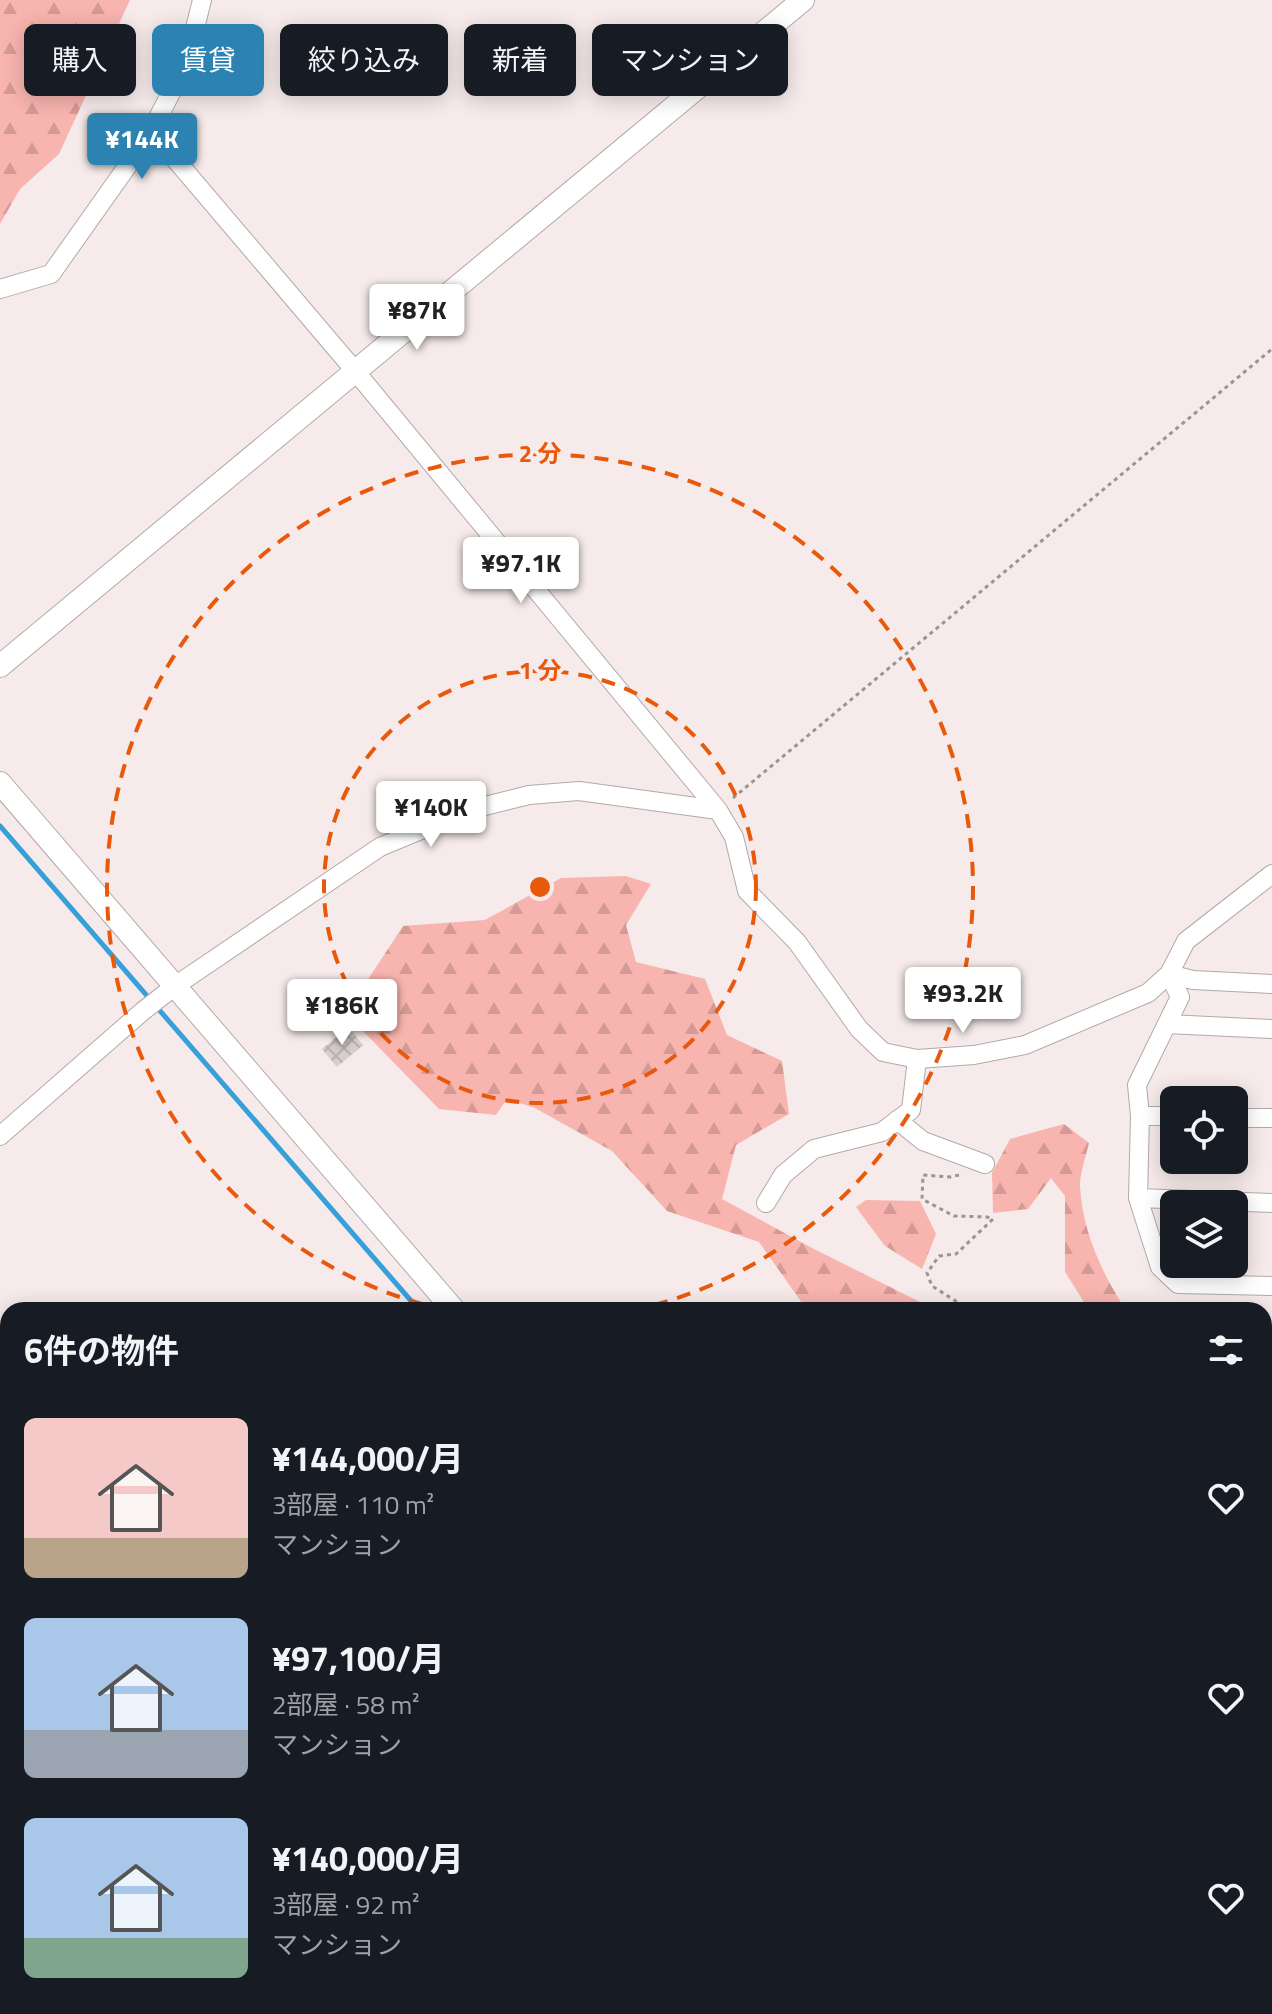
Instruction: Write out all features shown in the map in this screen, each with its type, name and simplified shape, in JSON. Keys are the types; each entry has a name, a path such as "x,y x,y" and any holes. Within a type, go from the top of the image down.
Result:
{"street":[{"path":"0,289 51,274 148,137 186,64 202,0"},
{"path":"0,666 803,0"},
{"path":"148,137 158,139 356,372 718,810 734,837 747,891 797,942 859,1029 883,1052 917,1059 974,1055 1025,1045 1148,993 1169,974 1186,941 1272,874"},
{"path":"0,783 447,1302"},
{"path":"0,1136 175,986 380,847 469,810 529,795 579,791 718,810"},
{"path":"1169,974 1193,980 1272,984"},
{"path":"1169,974 1180,997 1137,1085 1140,1116 1138,1198 1160,1267 1178,1284 1272,1286"},
{"path":"1167,1024 1272,1029"},
{"path":"766,1203 783,1175 814,1149 882,1132 911,1110 917,1059"},
{"path":"1140,1116 1160,1116"},
{"path":"1248,1118 1272,1118"},
{"path":"897,1120 923,1141 985,1164"},
{"path":"1138,1198 1272,1203"}],"path":[{"path":"718,810 1272,349"},
{"path":"957,1302 932,1286 927,1273 939,1256 956,1254 993,1219 954,1216 922,1199 923,1175 962,1175"}],"green space":[{"path":"0,0 130,0 119,24 24,24 24,96 86,96 59,154 20,189 0,224"},
{"path":"626,876 651,884 626,925 636,962 705,979 727,1035 782,1061 789,1114 736,1145 722,1199 920,1302 801,1302 759,1242 667,1211 612,1151 535,1108 507,1099 496,1115 439,1109 361,1029 367,981 403,926 485,920 561,878"},
{"path":"1064,1124 1089,1143 1080,1181 1085,1219 1101,1267 1121,1302 1084,1302 1065,1272 1065,1196 1051,1178 1028,1209 993,1213 992,1173 1010,1139"},
{"path":"866,1200 920,1201 936,1234 922,1269 885,1246 856,1207"}],"building":[{"path":"348,1027 363,1045 337,1067 322,1049"}],"waterway":[{"path":"0,826 412,1302"}]}
